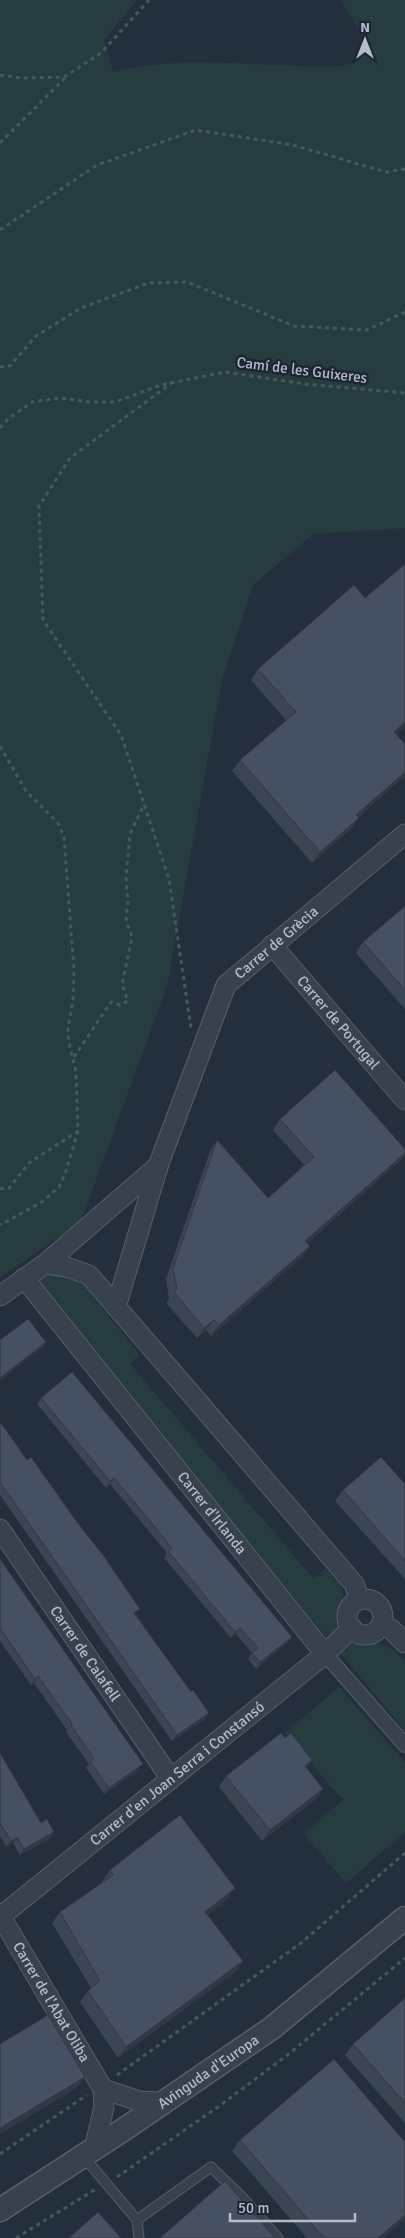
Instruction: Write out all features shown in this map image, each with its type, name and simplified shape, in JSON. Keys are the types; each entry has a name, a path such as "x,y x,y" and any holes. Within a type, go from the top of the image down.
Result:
{"street":[{"name":"Carrer de Grècia","path":"116,1307 158,1166 226,985 405,834"},
{"name":"Carrer de Portugal","path":"272,945 405,1100"},
{"name":"Carrer de Grècia","path":"0,1296 44,1264 158,1166"},
{"path":"44,1264 67,1267 88,1275 354,1584 360,1600"},
{"name":"Carrer d'Irlanda","path":"24,1278 325,1654 405,1745"},
{"name":"Carrer de Calafell","path":"0,1529 171,1779"},
{"path":"360,1600 370,1600 378,1605 382,1614 381,1625 374,1632 365,1635 356,1632 348,1622 348,1614 353,1604 360,1600"},
{"path":"381,1625 391,1630 405,1643"},
{"name":"Carrer d'en Joan Serra i Constansó","path":"0,1916 325,1654 352,1628"},
{"name":"Carrer de l'Abat Oliba","path":"0,1916 102,2087 104,2107 89,2152"},
{"name":"Avinguda d'Europa","path":"0,2210 128,2127 272,2028 405,1918"},
{"path":"102,2087 120,2096 148,2103 162,2102"},
{"path":"120,2096 126,2110 128,2127"},
{"path":"104,2107 110,2115 128,2127"}],"lane":[{"path":"89,2152 106,2183 137,2220 139,2238"},
{"path":"137,2220 211,2167 244,2199 278,2238"}],"path":[{"path":"0,75 21,78 64,77 101,53 149,0"},
{"path":"0,143 70,72"},
{"path":"0,230 97,165 196,130 293,146 386,172 405,169"},
{"path":"0,367 10,366 36,336 81,308 148,283 187,282 294,326 367,330 405,312"},
{"name":"Camí de les Guixeres","path":"0,428 8,418 32,402 61,398 90,402 115,402 161,385 224,372 305,384 405,393"},
{"path":"174,382 70,458 38,506 43,620 121,735 169,879 192,1034"},
{"path":"0,746 26,791 58,823 64,837 74,971 73,1000 68,1029 69,1043 76,1072 78,1131 65,1174 59,1187 42,1202 0,1225"},
{"path":"73,1058 105,1008 111,1002 120,1005 128,1001 122,985 132,937 126,921 128,902 126,877 130,834 144,803"},
{"path":"0,1189 9,1188 29,1162 78,1131"},
{"path":"0,2154 102,2087 301,1943 405,1853"},
{"path":"16,2238 106,2183 218,2107 290,2053 405,1958"}],"green space":[{"path":"0,0 137,0 104,40 113,72 170,63 342,66 356,62 366,48 362,35 341,0 405,0 405,528 313,534 253,585 222,680 167,986 81,1221 0,1278"},
{"path":"48,1274 72,1278 84,1286 139,1354 130,1364 314,1579 325,1569 339,1583 343,1595 342,1623 328,1639 32,1282 38,1277"},
{"path":"376,1643 387,1647 405,1661 405,1731 340,1653 352,1644"},
{"path":"339,1687 405,1762 405,1832 346,1883 304,1834 343,1800 285,1733"}],"building":[{"path":"405,564 405,722 394,732 405,744 405,772 356,815 359,818 320,852 240,760 296,712 258,669 354,585 365,598"},
{"path":"405,906 405,990 363,942"},
{"path":"335,1070 405,1149 405,1153 305,1241 310,1246 219,1325 214,1320 204,1328 174,1292 177,1289 173,1268 217,1140 268,1198 314,1157 280,1119"},
{"path":"28,1319 46,1342 0,1378 0,1340"},
{"path":"72,1372 292,1637 260,1662 252,1653 258,1648 240,1628 235,1632 168,1551 172,1548 147,1517 114,1478 110,1481 41,1398"},
{"path":"1,1423 27,1460 31,1457 103,1555 140,1609 134,1613 191,1692 193,1690 209,1713 177,1735 0,1482"},
{"path":"381,1457 405,1484 405,1561 343,1490"},
{"path":"0,1559 143,1764 109,1788 90,1761 94,1759 72,1724 38,1676 35,1679 0,1628"},
{"path":"281,1733 285,1738 291,1733 312,1760 305,1766 323,1789 270,1830 226,1776"},
{"path":"0,1753 41,1823 47,1819 54,1832 24,1849 17,1837 11,1841 0,1823"},
{"path":"180,1815 235,1888 205,1912 243,1961 126,2047 88,1991 100,1981 60,1912 113,1875 110,1870"},
{"path":"405,1998 405,2103 353,2044"},
{"path":"48,2015 85,2077 0,2128 0,2044"},
{"path":"334,2059 405,2142 405,2215 378,2238 324,2238 240,2140"},
{"path":"225,2181 275,2238 161,2237"},
{"path":"98,2212 121,2238 69,2238"}]}
